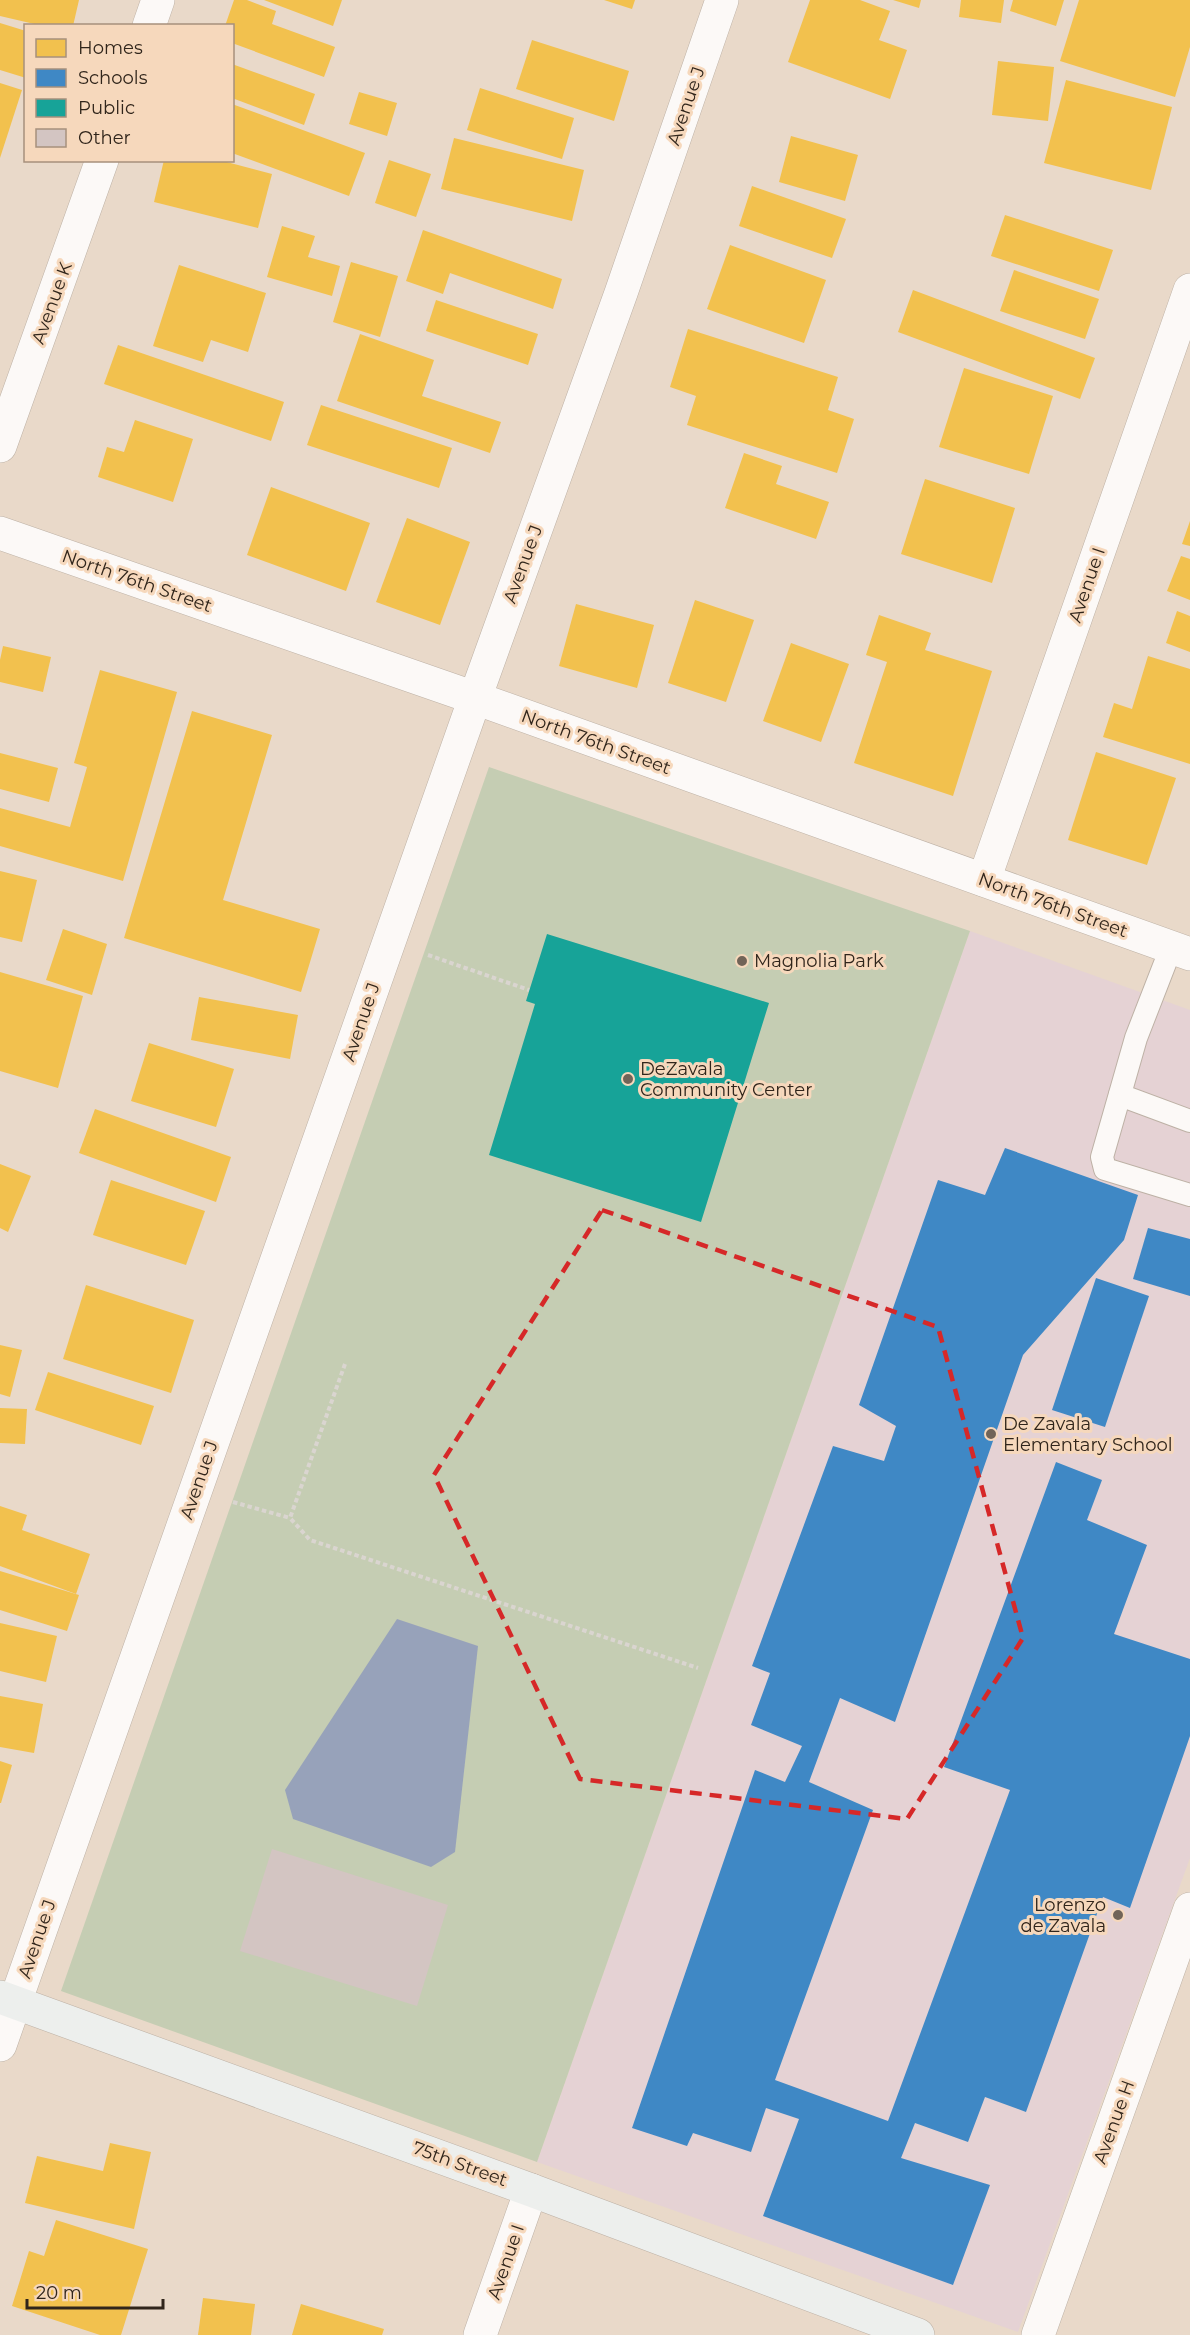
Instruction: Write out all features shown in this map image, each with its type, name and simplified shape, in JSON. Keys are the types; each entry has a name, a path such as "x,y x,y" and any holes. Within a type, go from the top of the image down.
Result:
{"main road":[{"name":"75th Street","path":"7,1999 531,2190 918,2335"}],"street":[{"path":"150,24 158,0"},
{"name":"Avenue J","path":"0,2045 7,1999 195,1491 475,698 621,293 722,0"},
{"name":"Avenue K","path":"0,446 101,162"},
{"name":"Avenue I","path":"984,880 1190,290"},
{"name":"North 76th Street","path":"0,533 475,698 1180,951"},
{"name":"Avenue H","path":"1038,2335 1190,1909"},
{"name":"Avenue I","path":"480,2335 531,2190"}],"lane":[{"path":"1180,951 1136,1038 1102,1156 1105,1169 1190,1195"},
{"path":"1120,1095 1190,1121"}],"path":[{"path":"389,942 529,990"},
{"path":"290,1518 345,1364"},
{"path":"195,1491 290,1518 310,1540 698,1668"}],"highlighted area":[{"path":"602,1210 938,1327 1023,1638 907,1819 580,1779 434,1475"}],"shaded area":[{"name":"De Zavala Elementary School","path":"970,931 1190,1010 1190,1858 1018,2332 537,2162"}],"green space":[{"path":"489,767 970,931 537,2162 61,1991"}],"water":[{"path":"397,1619 478,1646 455,1852 431,1867 293,1819 285,1790"}],"building: Homes":[{"path":"0,0 79,0 73,24 34,24 0,16"},
{"path":"234,0 247,0 276,11 272,24 335,47 324,77 234,44 234,24 226,24"},
{"path":"264,0 342,0 333,26"},
{"path":"604,0 635,0 632,9"},
{"path":"810,0 860,0 890,11 879,40 907,50 890,99 788,62"},
{"path":"893,0 921,0 919,8"},
{"path":"961,0 1004,0 1001,23 959,17"},
{"path":"1013,0 1064,0 1056,26 1010,11"},
{"path":"1079,0 1190,0 1190,47 1175,97 1060,61"},
{"path":"0,23 24,30 24,77 0,70"},
{"path":"532,40 629,71 614,121 516,89"},
{"path":"998,61 1054,67 1048,121 992,115"},
{"path":"234,65 315,94 304,125 234,99"},
{"path":"1066,80 1172,107 1151,190 1044,163"},
{"path":"0,83 22,90 0,158"},
{"path":"480,88 574,118 562,159 467,130"},
{"path":"359,92 397,103 387,136 349,124"},
{"path":"234,105 365,153 349,196 234,154"},
{"path":"791,136 858,155 845,201 779,182"},
{"path":"454,138 584,170 572,221 441,189"},
{"path":"389,160 431,174 416,217 375,203"},
{"path":"164,162 227,162 272,174 258,228 154,202"},
{"path":"752,186 846,219 832,258 739,226"},
{"path":"1005,215 1113,250 1099,291 991,256"},
{"path":"282,226 315,236 308,257 340,266 332,296 267,277"},
{"path":"423,230 562,279 553,309 450,273 443,294 406,281"},
{"path":"730,245 826,280 804,343 707,309"},
{"path":"351,262 398,276 380,337 333,322"},
{"path":"179,265 266,293 248,352 211,340 203,362 153,346"},
{"path":"1014,270 1099,299 1085,339 1000,311"},
{"path":"913,290 1095,358 1080,399 898,332"},
{"path":"436,300 538,334 528,365 426,331"},
{"path":"688,329 838,377 828,410 854,419 837,473 687,425 696,396 670,387"},
{"path":"360,334 434,360 422,396 501,422 490,453 337,401"},
{"path":"118,345 284,402 271,441 104,384"},
{"path":"964,368 1053,396 1029,474 939,447"},
{"path":"321,405 452,448 439,488 307,445"},
{"path":"135,420 193,439 173,502 98,477 107,447 124,452"},
{"path":"744,453 782,466 776,484 829,502 816,539 725,508"},
{"path":"925,479 1015,508 992,583 901,554"},
{"path":"271,487 370,523 346,591 247,555"},
{"path":"407,518 470,542 440,625 376,602"},
{"path":"1190,521 1190,546 1182,544"},
{"path":"1181,556 1190,559 1190,600 1167,591"},
{"path":"695,600 754,620 726,702 668,683"},
{"path":"576,604 654,625 637,688 559,666"},
{"path":"1177,611 1190,616 1190,652 1166,643"},
{"path":"879,615 931,633 925,650 992,671 953,796 854,763 887,662 866,655"},
{"path":"791,643 849,664 821,742 763,721"},
{"path":"3,646 51,657 43,692 0,682 0,660"},
{"path":"1148,656 1190,669 1190,764 1103,737 1114,703 1132,709"},
{"path":"100,670 177,692 123,881 0,846 0,808 70,827 87,767 74,763"},
{"path":"192,711 272,735 223,900 320,929 301,992 124,938"},
{"path":"1096,752 1176,778 1147,865 1068,840"},
{"path":"0,753 58,768 49,802 0,789"},
{"path":"0,871 37,880 22,942 0,937"},
{"path":"63,929 107,944 92,995 46,980"},
{"path":"0,972 83,996 58,1088 0,1071"},
{"path":"199,997 298,1015 290,1059 191,1040"},
{"path":"149,1043 234,1069 216,1127 131,1101"},
{"path":"95,1109 231,1157 216,1202 79,1153"},
{"path":"0,1164 31,1176 8,1232 0,1228"},
{"path":"111,1180 205,1211 186,1265 93,1235"},
{"path":"86,1285 194,1320 171,1393 63,1359"},
{"path":"0,1345 22,1350 10,1397 0,1394"},
{"path":"48,1372 154,1406 141,1445 35,1410"},
{"path":"0,1408 27,1409 25,1444 0,1443"},
{"path":"0,1506 27,1515 22,1530 90,1554 76,1594 0,1566"},
{"path":"0,1571 79,1595 67,1631 0,1610"},
{"path":"0,1623 57,1636 46,1682 0,1671"},
{"path":"0,1696 43,1704 34,1753 0,1747"},
{"path":"0,1761 12,1765 1,1803 0,1803"},
{"path":"110,2143 151,2152 134,2229 25,2203 37,2156 103,2171"},
{"path":"56,2220 148,2249 121,2335 100,2335 12,2306 29,2251 44,2256"},
{"path":"203,2298 255,2304 251,2335 198,2335"},
{"path":"301,2304 384,2329 382,2335 292,2335"}],"building: Schools":[{"path":"1005,1148 1138,1195 1124,1240 1023,1355 895,1722 840,1698 809,1782 873,1810 775,2080 888,2121 1010,1790 944,1767 1056,1462 1102,1480 1087,1520 1147,1545 1114,1634 1190,1659 1190,1736 1130,1908 1103,1897 1026,2112 985,2097 968,2142 915,2123 901,2158 990,2185 953,2285 763,2216 799,2119 766,2108 751,2152 693,2133 687,2146 632,2128 755,1770 785,1782 802,1746 751,1725 770,1673 752,1666 833,1446 884,1461 896,1426 859,1405 938,1180 985,1195"},
{"path":"1148,1228 1190,1239 1190,1296 1133,1279"},
{"path":"1096,1278 1149,1296 1105,1427 1052,1410"}],"building: Public":[{"name":"DeZavala Community Center","path":"547,934 769,1003 701,1222 489,1155 535,1004 526,1001"}],"building: Other":[{"path":"272,1849 448,1905 417,2006 240,1951"}],"place":[{"name":"Magnolia Park","path":"742,961"},
{"name":"DeZavala Community Center","path":"628,1079"},
{"name":"De Zavala Elementary School","path":"991,1434"},
{"name":"Lorenzo de Zavala","path":"1118,1915"}]}
